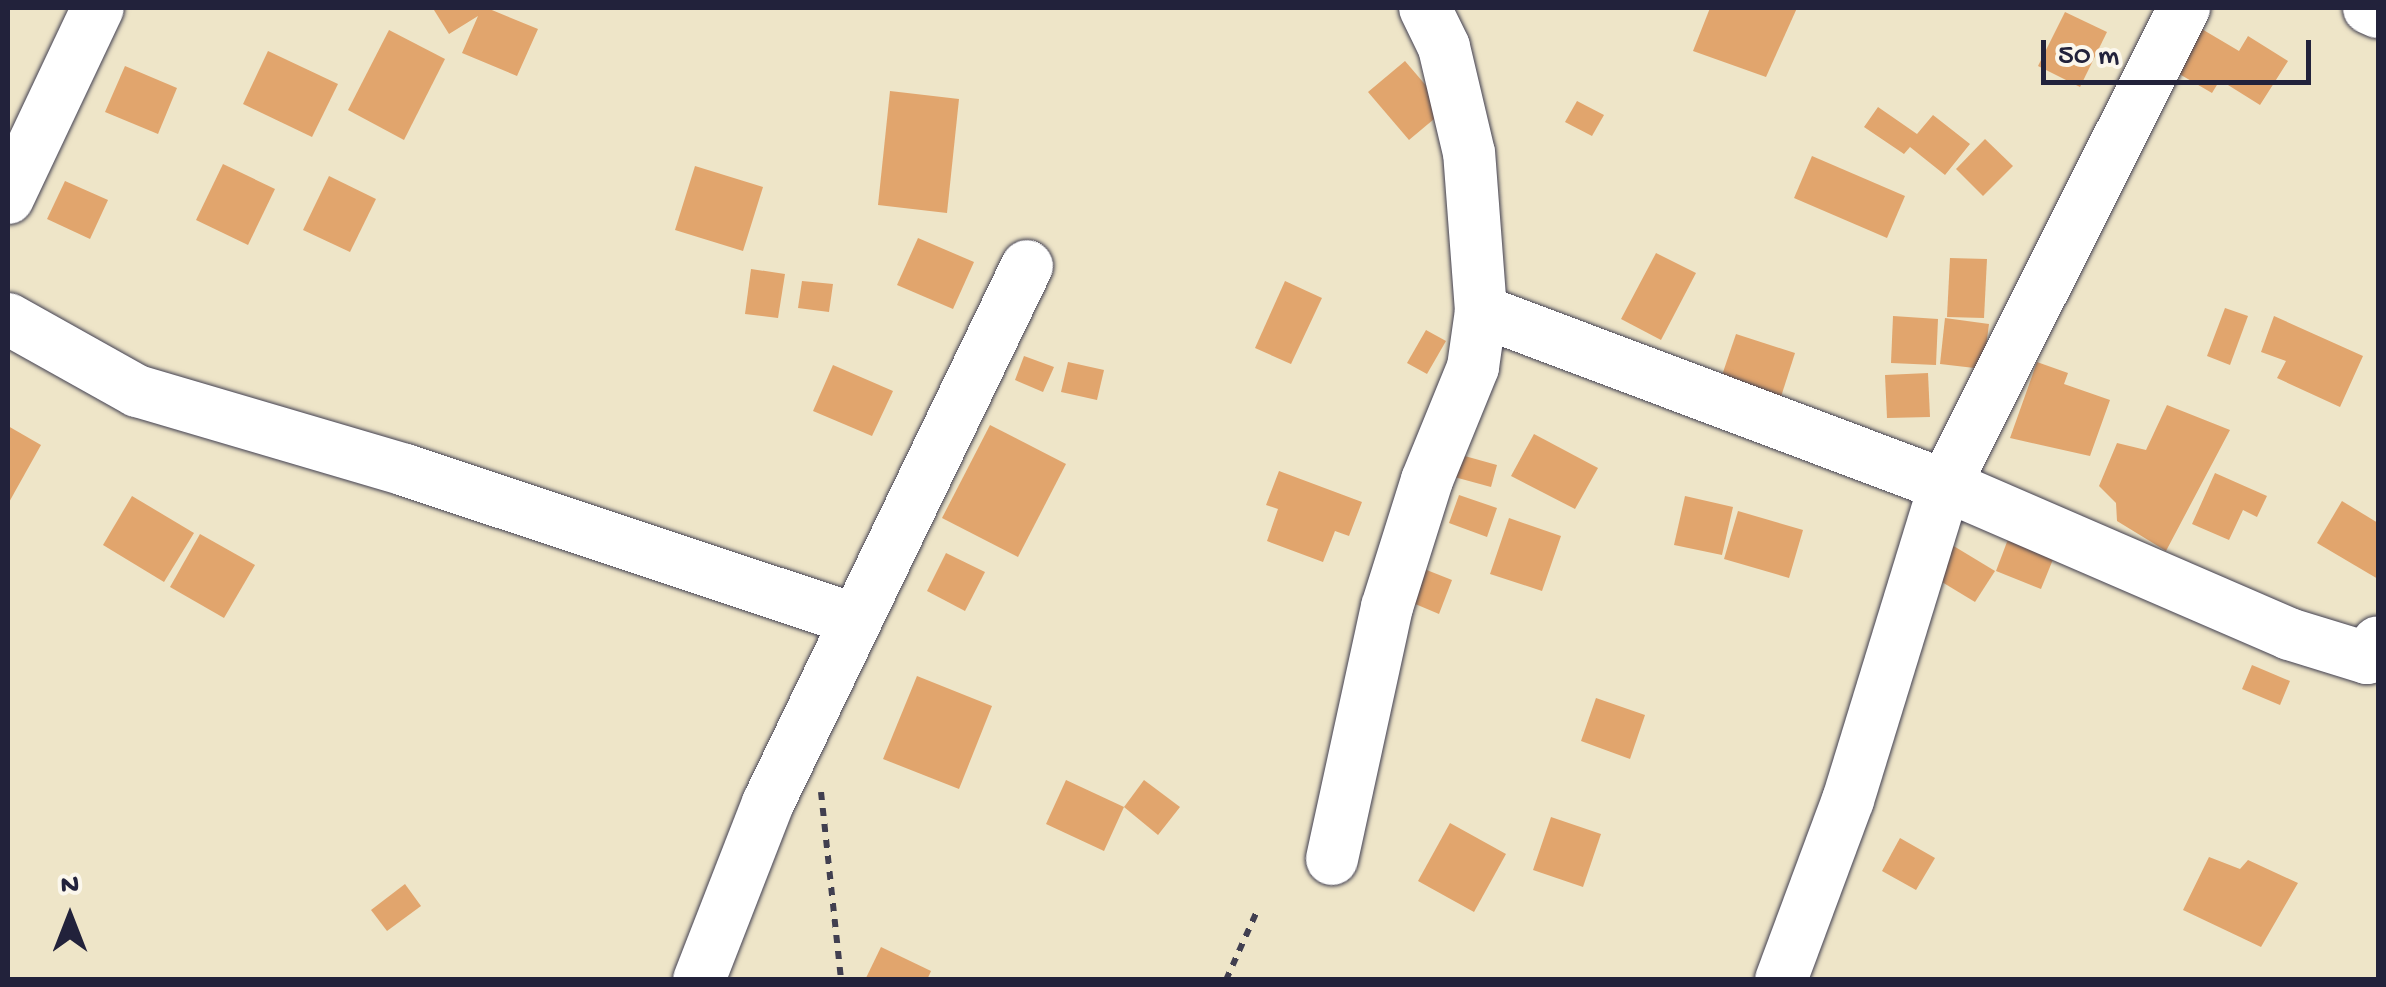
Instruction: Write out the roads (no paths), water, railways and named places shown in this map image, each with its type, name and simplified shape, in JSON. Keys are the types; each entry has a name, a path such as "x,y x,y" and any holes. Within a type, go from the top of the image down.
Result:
{"street":[{"path":"8,198 98,8"},
{"path":"1332,859 1387,606 1426,480 1473,367 1481,311 1469,153 1444,47 1425,8"},
{"path":"1781,980 1848,800 1945,485 2184,8"},
{"path":"2369,8 2378,12"},
{"path":"699,980 768,803 1027,266"},
{"path":"1481,311 1945,485 2210,605 2375,654"},
{"path":"8,319 137,391 387,464 856,620"}]}
